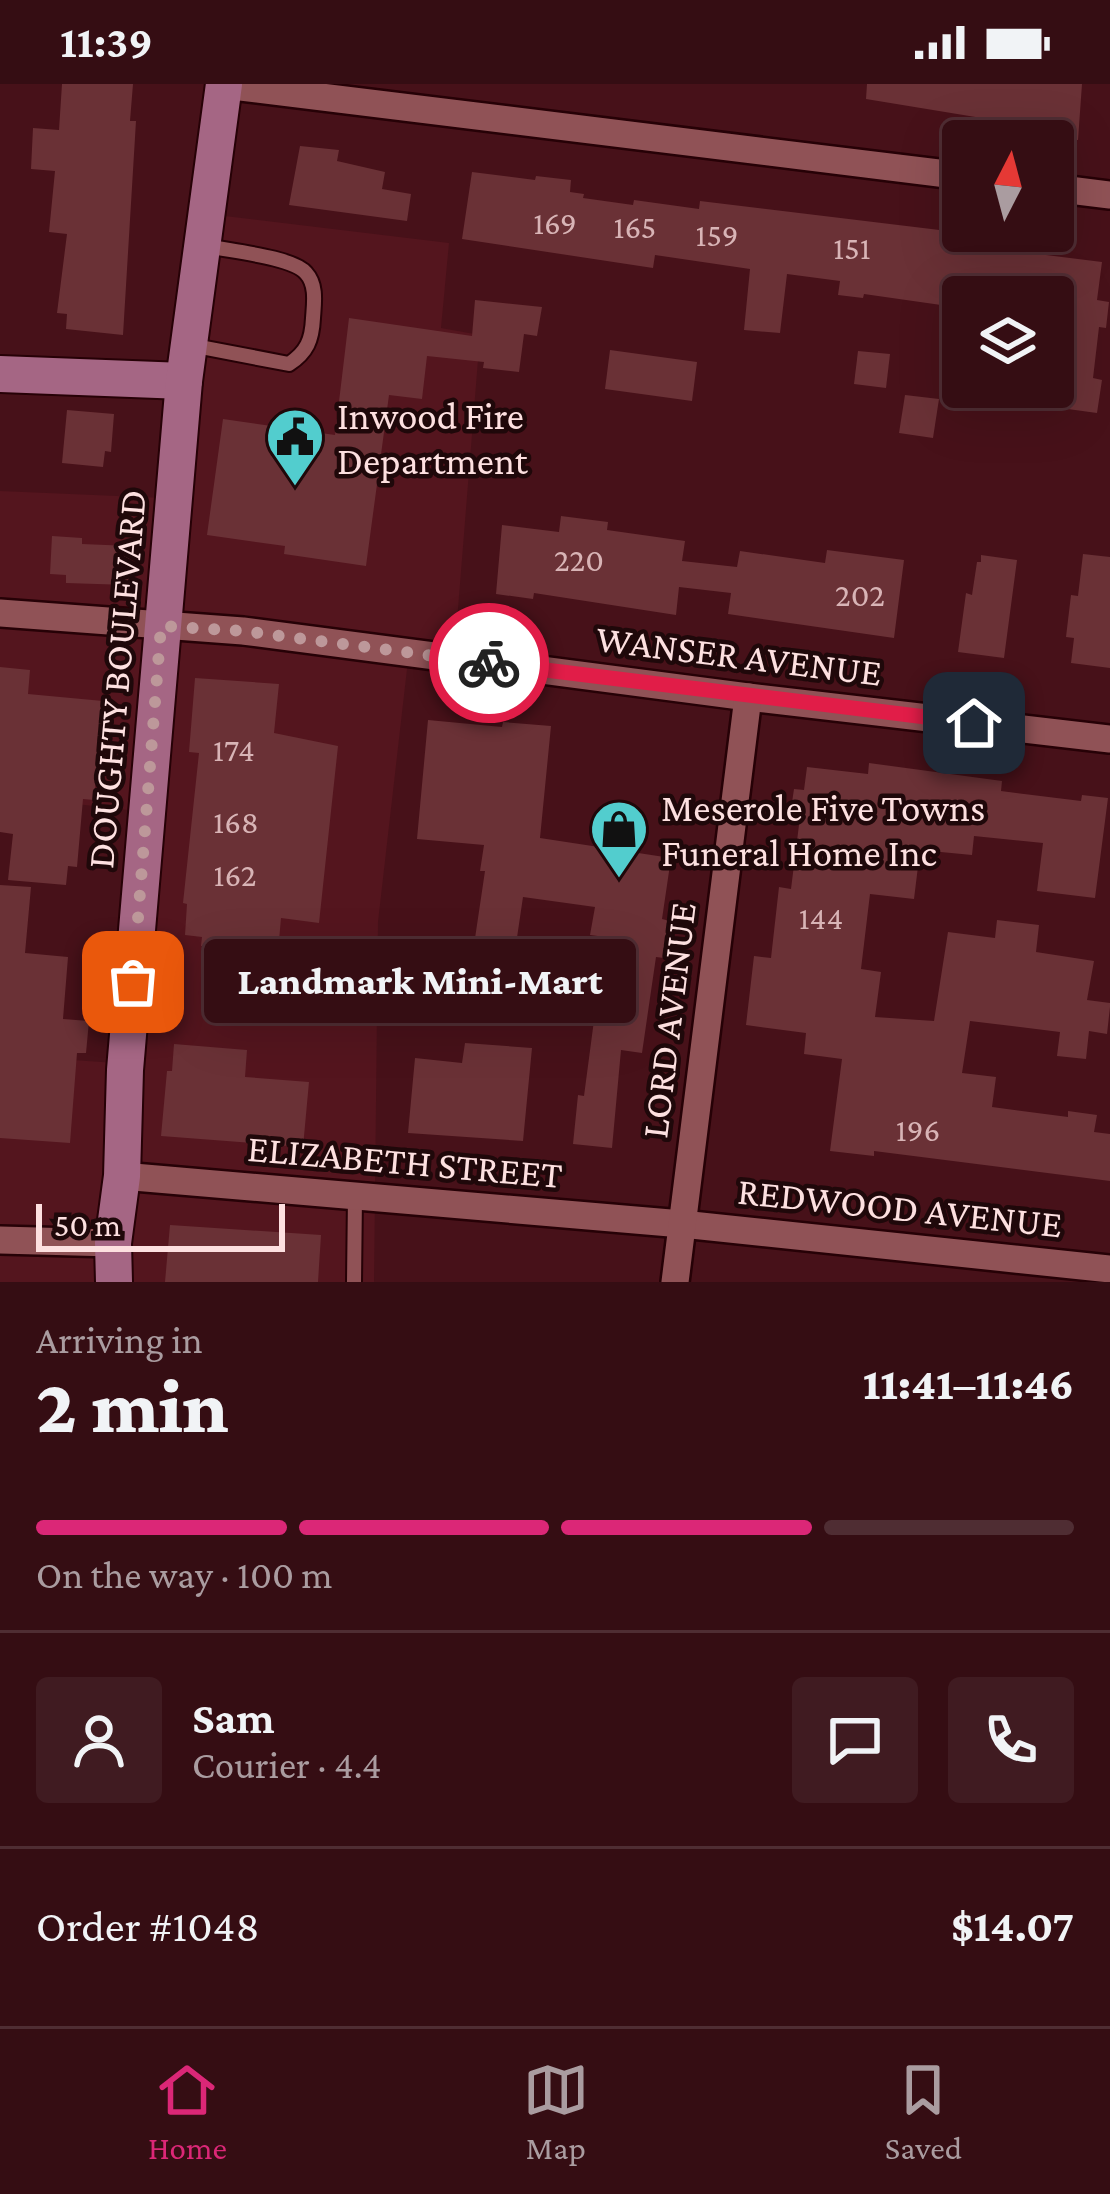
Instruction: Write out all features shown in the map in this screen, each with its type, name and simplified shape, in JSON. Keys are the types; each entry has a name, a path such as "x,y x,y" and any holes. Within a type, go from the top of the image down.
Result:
{"main road":[{"name":"DOUGHTY BOULEVARD","path":"114,1282 125,1070 161,626 184,381 224,84"},
{"path":"0,374 184,381"}],"street":[{"path":"224,84 942,173"},
{"path":"1074,191 1110,195"},
{"name":"WANSER AVENUE","path":"0,613 243,631 1110,739"},
{"name":"LORD AVENUE","path":"675,1282 748,697"},
{"name":"ELIZABETH STREET","path":"122,1176 682,1224"},
{"name":"REDWOOD AVENUE","path":"682,1224 1110,1269"},
{"path":"0,1240 113,1243"}],"lane":[{"path":"189,344 289,364 305,353 313,331 314,292 309,275 297,265 202,245"},
{"path":"354,1282 355,1196"}],"shaded area":[{"path":"200,213 449,243 441,328 480,335 455,646 410,643 378,922 374,1282 0,1282 0,1055 116,1063 136,811 0,795 0,491 164,498"}],"building":[{"path":"62,84 133,84 130,121 136,121 123,335 66,329 67,314 57,313 67,234 49,232 55,171 31,169 33,128 59,130"},
{"path":"867,84 1082,84 1078,140 1074,140 1074,120 994,120 866,99"},
{"path":"300,146 339,150 337,161 385,172 382,189 411,194 407,221 289,205"},
{"path":"472,172 571,180 570,192 584,194 583,198 633,205 634,200 699,209 700,201 942,230 942,252 1030,252 1102,262 1097,300 1109,302 1106,328 1099,327 1093,378 1102,380 1097,413 1060,408 1074,408 1074,276 942,276 942,305 838,295 840,281 787,274 780,333 744,330 750,269 655,255 653,268 462,239"},
{"name":"Inwood Fire Department","path":"475,300 542,307 537,336 524,334 519,372 483,368 484,362 427,356 422,399 389,395 366,566 284,554 285,546 207,535 223,419 335,435 349,318 472,336"},
{"path":"610,350 697,362 692,401 605,389"},
{"path":"858,351 890,354 886,388 854,384"},
{"path":"905,395 939,399 933,438 899,433"},
{"path":"67,410 114,414 111,452 105,451 103,467 62,463"},
{"path":"561,516 608,522 607,530 685,541 682,561 737,567 740,551 825,563 827,550 904,560 894,638 728,614 731,593 679,587 676,615 534,593 533,599 496,594 502,525 559,532"},
{"path":"52,536 82,538 82,544 130,546 128,585 66,583 66,575 50,574"},
{"path":"1083,554 1110,557 1110,668 1071,663 1074,638 1066,637"},
{"path":"981,555 1017,560 1004,658 958,652 966,593 972,595"},
{"path":"0,667 30,670 28,694 103,701 94,800 83,799 77,867 68,866 66,885 8,880 13,834 0,832"},
{"path":"195,678 279,684 274,733 338,746 319,923 281,918 278,952 201,946 202,937 185,935 187,904 183,903 199,753 189,752"},
{"path":"428,720 551,726 540,838 671,858 662,919 670,921 664,958 656,957 642,1053 621,1050 612,1148 573,1144 605,937 590,935 595,907 523,897 515,951 474,945 484,845 417,839"},
{"path":"869,763 1002,781 1001,791 1081,801 1082,795 1108,798 1095,898 1037,891 1043,843 974,836 972,855 920,850 914,899 870,894 861,969 881,972 875,1017 934,1021 948,932 995,938 997,920 1039,925 1036,952 1094,961 1087,1000 1110,1003 1110,1007 1107,1034 1089,1031 1086,1059 1057,1056 1060,1032 970,1021 962,1073 996,1077 992,1107 1068,1117 1068,1111 1097,1115 1094,1132 1110,1134 1110,1181 874,1151 874,1156 830,1151 842,1059 804,1054 806,1033 746,1025 754,956 771,958 779,887 791,889 800,817 790,816 794,789 804,790 807,767 868,774"},
{"path":"0,885 31,887 25,953 68,957 63,1019 89,1021 86,1053 77,1053 70,1143 0,1138"},
{"path":"417,941 497,949 490,1011 393,1003 398,949 416,951"},
{"path":"465,1043 532,1048 523,1141 408,1133 415,1058 462,1063"},
{"path":"174,1044 247,1050 245,1077 309,1082 303,1147 161,1136"},
{"path":"170,1225 321,1235 318,1282 165,1282"}],"way so far":[{"path":"133,982 161,626 243,631 489,663"}],"place":[{"name":"Inwood Fire Department","path":"295,488"},
{"name":"Meserole Five Towns Funeral Home Inc","path":"619,880"},
{"name":"Landmark Mini-Mart","path":"133,982"}],"route":[{"path":"489,663 974,723"}]}
